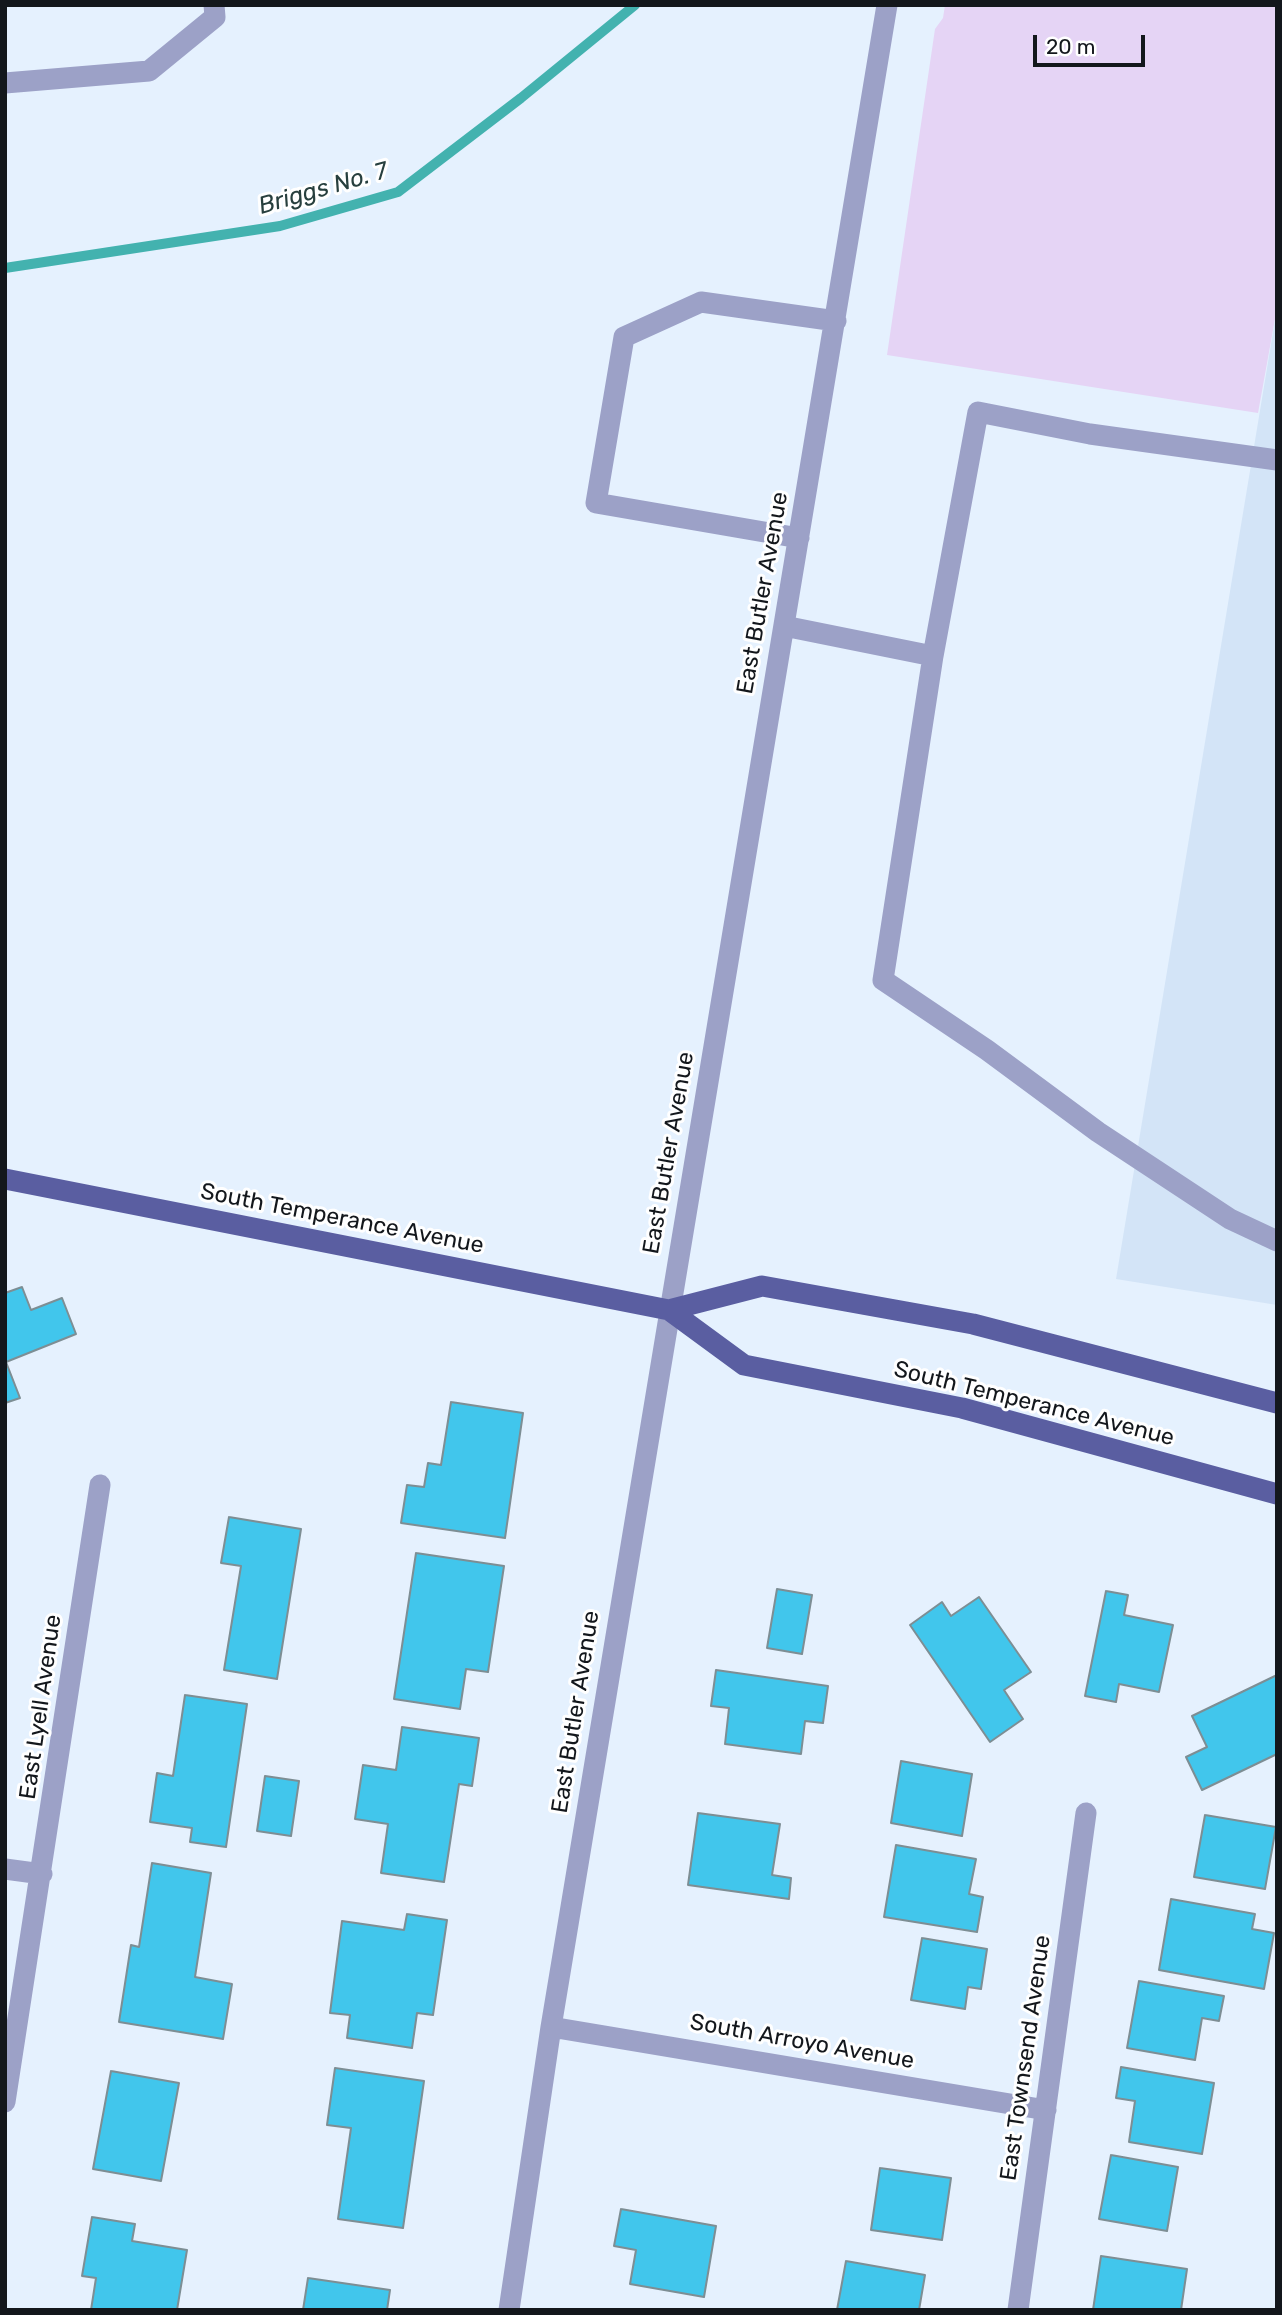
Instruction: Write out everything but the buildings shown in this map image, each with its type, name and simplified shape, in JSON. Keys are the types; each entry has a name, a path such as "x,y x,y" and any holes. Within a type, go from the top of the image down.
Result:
{"main road":[{"name":"South Temperance Avenue","path":"5,1179 669,1310 744,1366 962,1408 1277,1494"},
{"name":"South Temperance Avenue","path":"669,1310 762,1286 973,1324 1277,1403"}],"street":[{"path":"5,83 149,71 215,17 214,5"},
{"name":"East Butler Avenue","path":"509,2310 551,2026 887,5"},
{"path":"799,538 596,503 624,337 701,302 836,321"},
{"path":"1277,460 1090,433 978,412 933,656 883,980 987,1050 1098,1132 1230,1219 1277,1241"},
{"path":"784,626 933,656"},
{"name":"East Lyell Avenue","path":"5,2102 100,1485"},
{"name":"East Townsend Avenue","path":"1018,2310 1086,1813"},
{"path":"5,1869 42,1874"},
{"name":"South Arroyo Avenue","path":"551,2026 1046,2109"}],"shaded area":[{"path":"945,5 1277,5 1277,308 1258,413 887,355 935,29 943,18"},
{"path":"1277,308 1277,1305 1116,1279"}],"waterway":[{"name":"Briggs No. 7","path":"5,268 280,226 398,192 521,98 635,5"}]}
